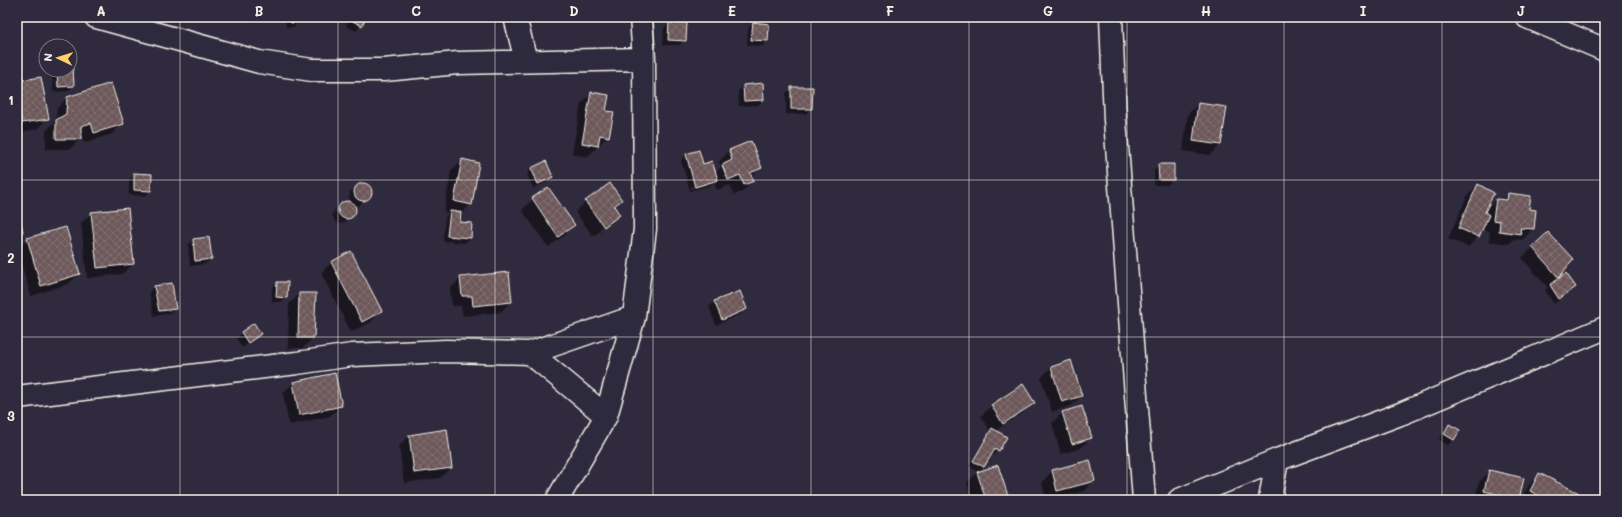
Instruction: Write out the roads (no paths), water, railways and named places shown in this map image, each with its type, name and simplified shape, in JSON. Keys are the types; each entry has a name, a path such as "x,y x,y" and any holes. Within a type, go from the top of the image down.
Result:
{"street":[{"path":"96,17 259,62 312,70 384,70 458,63 644,59"},
{"path":"515,17 526,61"},
{"path":"558,500 606,416 634,317 645,228 644,59 641,17"},
{"path":"1112,17 1116,120 1144,500"},
{"path":"1527,17 1605,50"},
{"path":"17,397 352,355 446,351 530,354 634,317"},
{"path":"1179,500 1278,460 1403,413 1605,328"},
{"path":"530,354 606,416"},
{"path":"1270,500 1278,460"}]}
